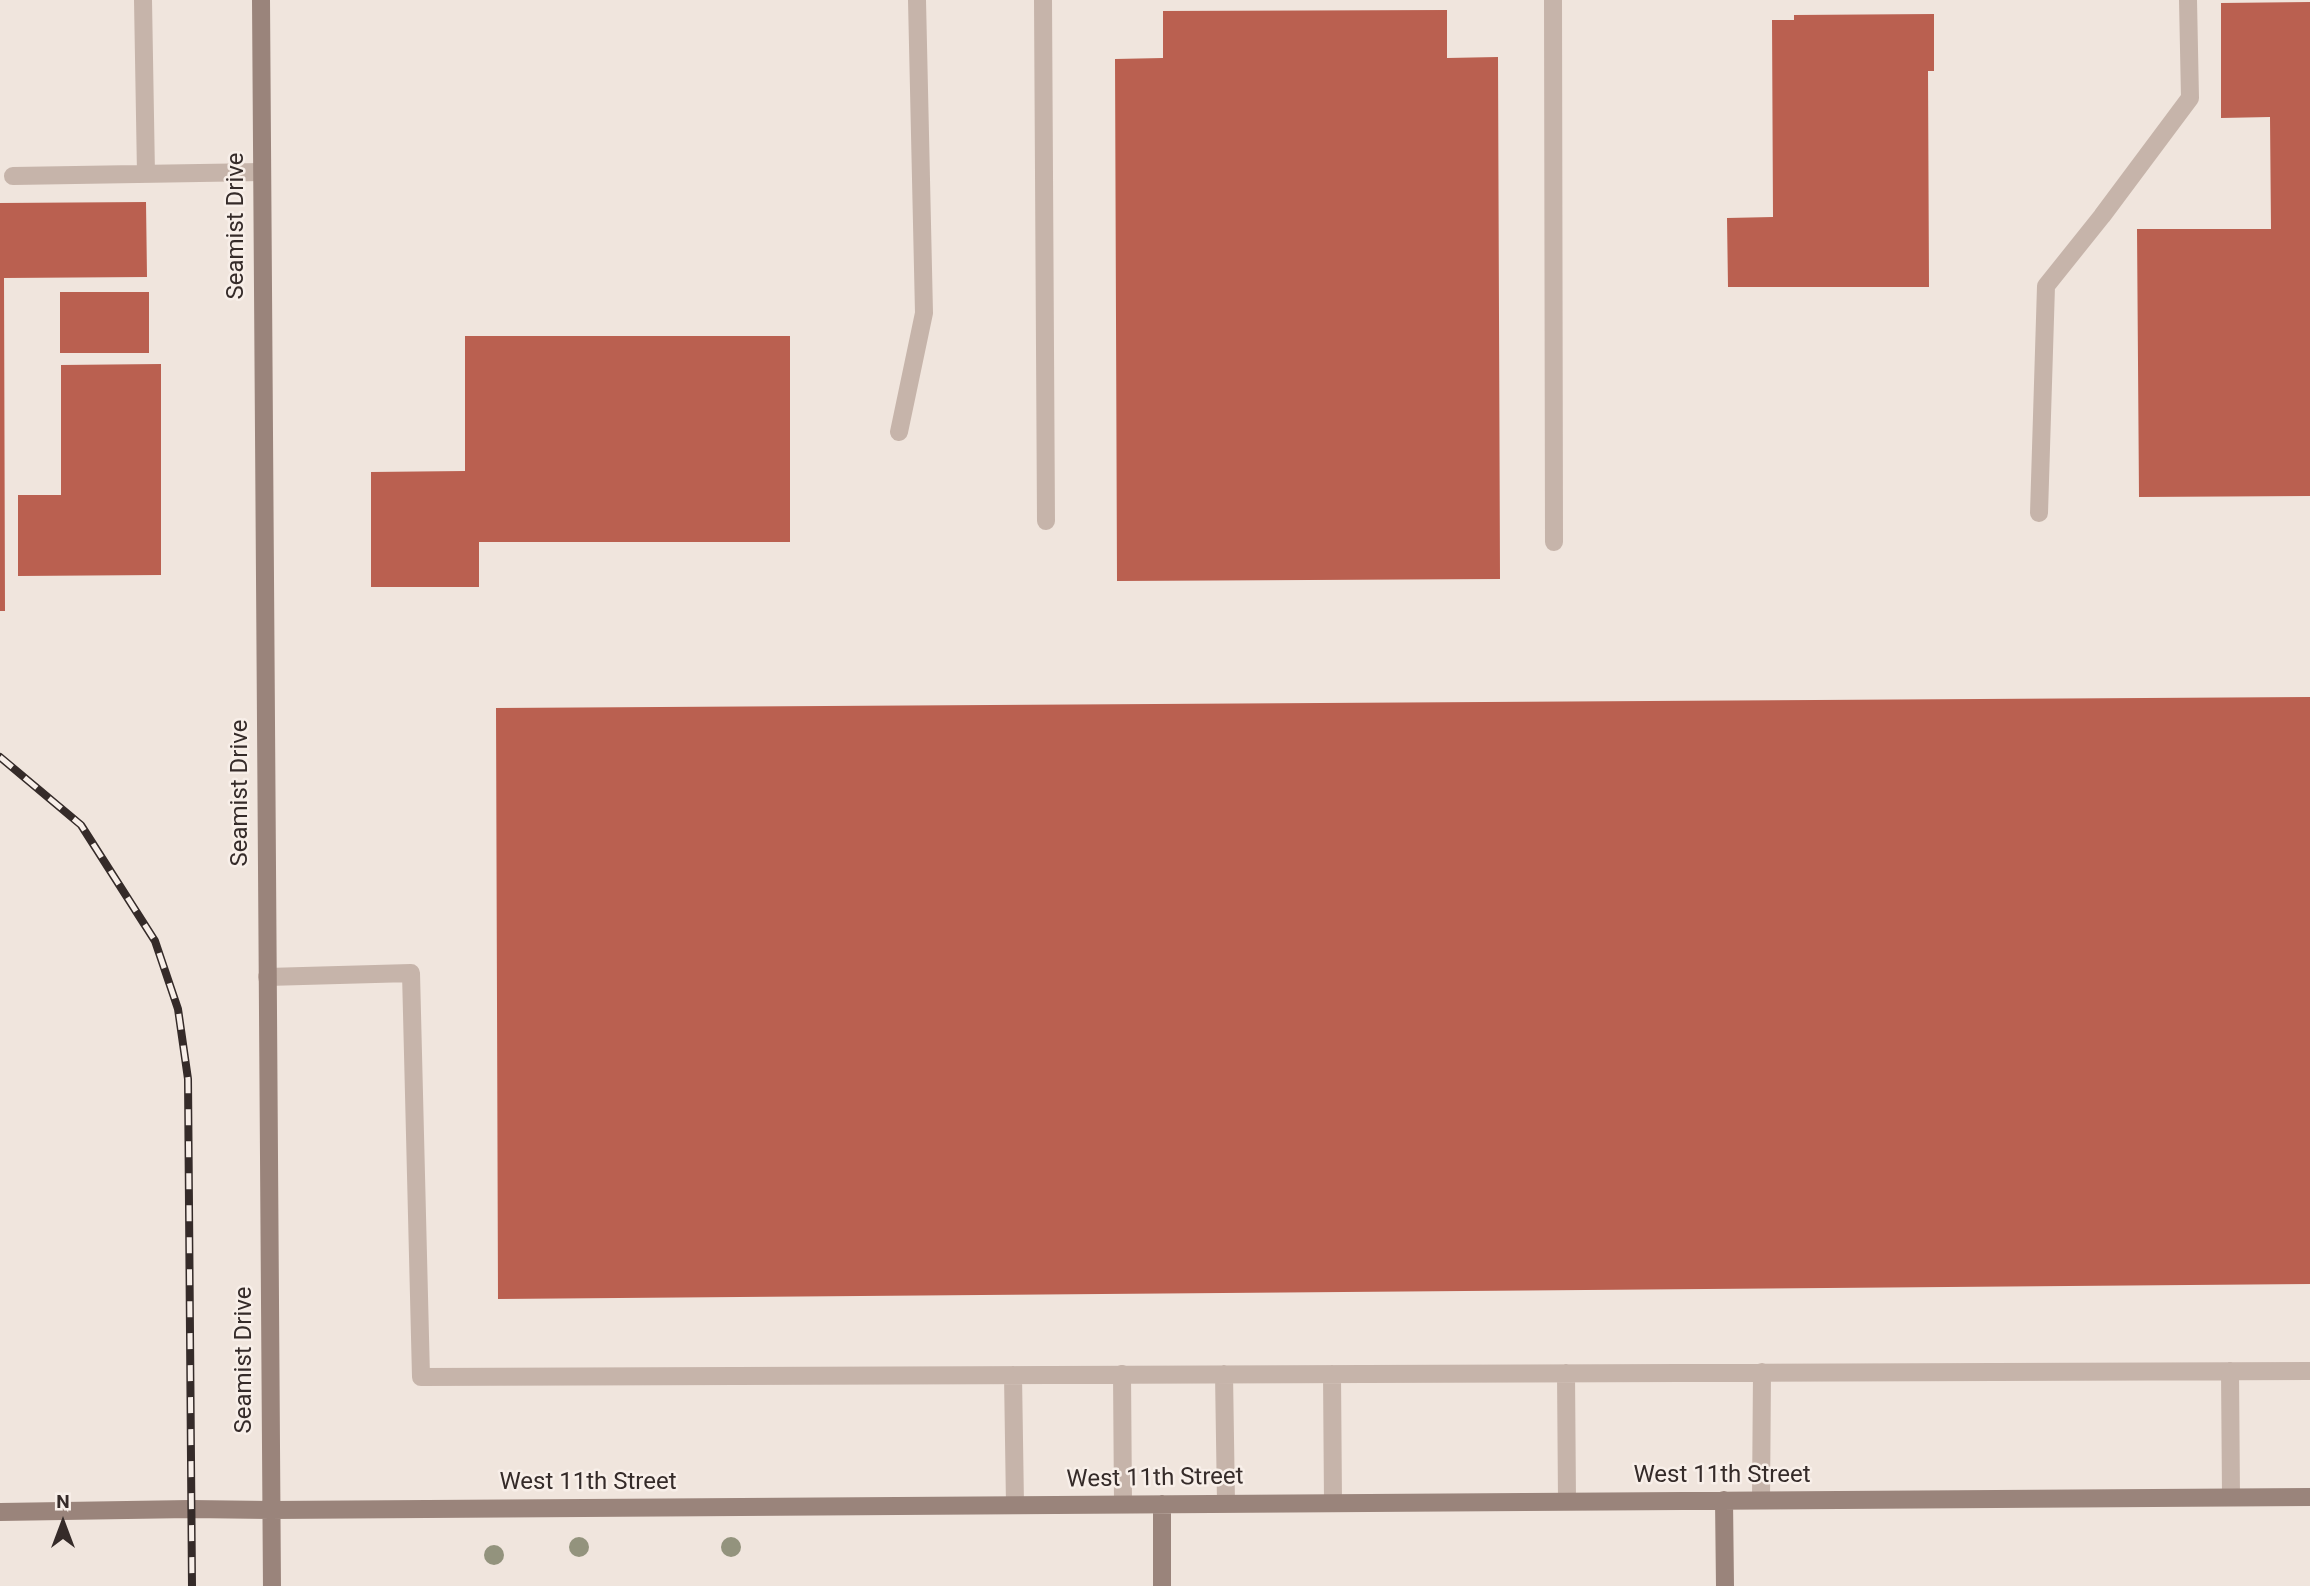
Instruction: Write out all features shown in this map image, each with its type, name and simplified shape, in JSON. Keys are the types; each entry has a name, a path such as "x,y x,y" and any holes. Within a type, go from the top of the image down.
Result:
{"main road":[{"name":"Seamist Drive","path":"261,0 272,1586"},
{"name":"West 11th Street","path":"0,1512 190,1508 270,1510 2310,1497"},
{"path":"1724,1500 1725,1586"},
{"path":"1162,1504 1162,1586"}],"lane":[{"path":"143,0 146,174"},
{"path":"899,432 923,313 917,0"},
{"path":"1043,0 1045,521"},
{"path":"1553,0 1554,542"},
{"path":"2039,513 2046,286 2190,98 2188,0"},
{"path":"13,176 261,172"},
{"path":"267,977 411,973 421,1377 2310,1371"},
{"path":"2230,1371 2231,1497"},
{"path":"1761,1500 1762,1372"},
{"path":"1566,1373 1567,1501"},
{"path":"1122,1374 1123,1504"},
{"path":"1224,1374 1226,1503"},
{"path":"1332,1374 1333,1503"},
{"path":"1013,1375 1015,1505"}],"building":[{"path":"2310,2 2310,496 2139,497 2137,229 2271,229 2270,117 2221,118 2221,3"},
{"path":"1447,10 1447,58 1498,57 1500,579 1117,581 1115,59 1163,58 1163,11"},
{"path":"1934,14 1934,71 1928,71 1929,287 1728,287 1727,218 1773,217 1772,20 1794,20 1794,15"},
{"path":"146,202 147,277 4,278 5,611 0,611 0,203"},
{"path":"60,292 149,292 149,353 60,353"},
{"path":"465,336 790,336 790,542 479,542 479,587 371,587 371,472 465,471"},
{"path":"161,364 161,575 18,576 18,495 61,495 61,365"},
{"path":"2310,697 2310,1284 498,1299 496,708"}],"railway":[{"path":"0,757 81,825 155,941 178,1009 188,1079 192,1586"}]}
